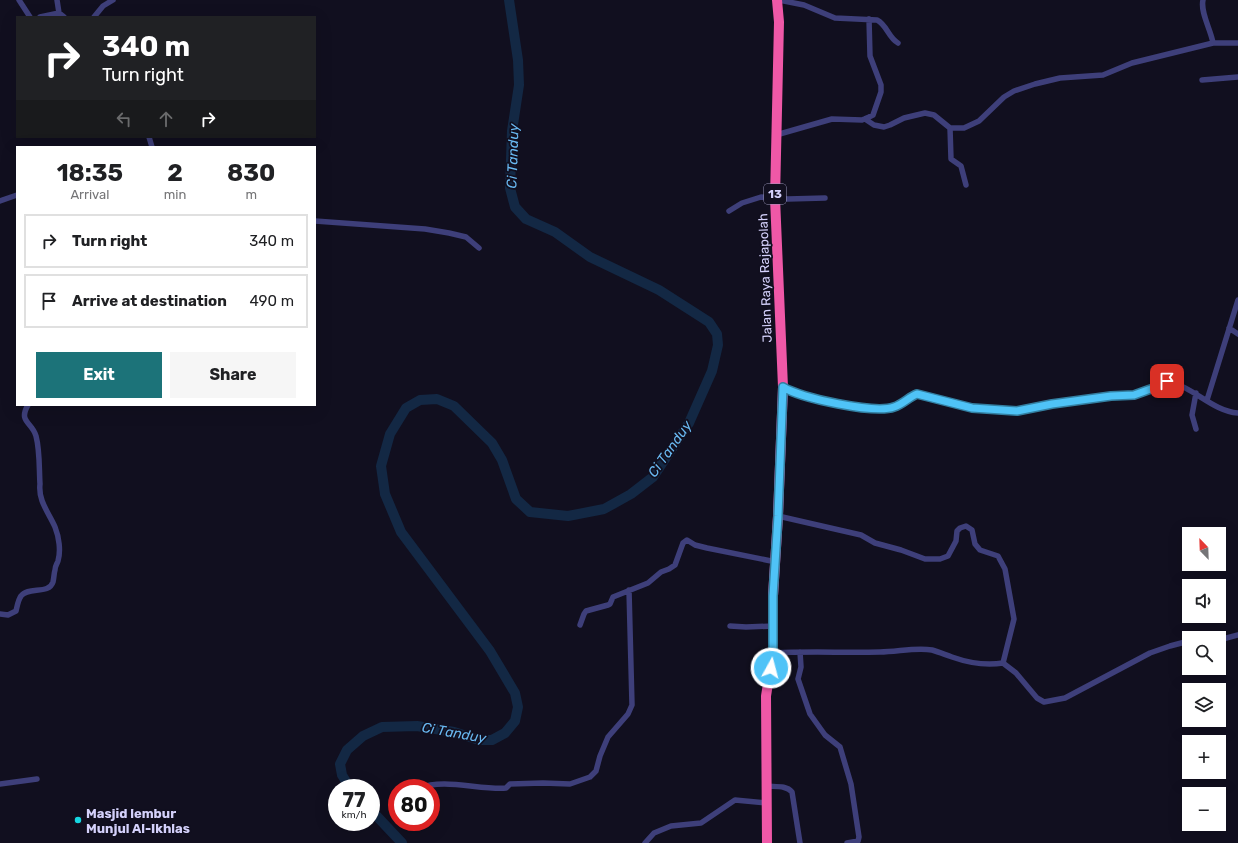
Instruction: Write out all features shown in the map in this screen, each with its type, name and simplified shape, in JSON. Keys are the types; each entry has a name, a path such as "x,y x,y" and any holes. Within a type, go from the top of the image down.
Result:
{"highway":[{"name":"Jalan Raya Rajapolah","path":"778,0 775,198 783,387"},
{"name":"13","path":"768,843 766,786 766,696 773,653 773,596 776,562 783,387"}],"street":[{"path":"18,0 29,16"},
{"path":"50,16 61,15 57,0"},
{"path":"95,16 103,6 114,0"},
{"path":"778,0 804,5 835,18 869,19 882,23 891,38 898,43"},
{"path":"1203,0 1202,9 1212,36 1213,43"},
{"path":"776,135 832,118 865,119 872,115 881,92 881,85 870,56 869,19"},
{"path":"865,119 874,125 884,127 904,118 926,113 934,115 950,128 964,128 979,121 1004,98 1014,92 1035,84 1060,78 1103,75 1132,63 1213,43 1238,43"},
{"path":"1202,80 1238,77"},
{"path":"950,128 951,159 961,166 966,185"},
{"path":"0,201 16,195"},
{"path":"729,211 761,197 825,198"},
{"path":"316,221 425,229 466,237 479,248"},
{"path":"1207,400 1238,300"},
{"path":"1229,328 1238,334"},
{"path":"783,387 814,398 859,408 893,408 906,401 911,396 917,394 972,408 1017,411 1052,404 1111,396 1134,395 1159,386 1167,381 1178,384 1196,393 1218,407 1229,411 1238,412"},
{"path":"1196,393 1192,415 1196,429"},
{"path":"0,614 8,615 16,611 20,597 25,592 49,587 53,583 58,560 58,541 55,528 45,509 39,492 40,484 36,435 24,418 24,412 27,406"},
{"path":"778,516 861,535 875,543 901,550 925,559 940,559 948,556 956,541 957,531 966,526 972,530 975,544 980,550 998,556 1005,569 1014,619 1003,663"},
{"path":"580,625 585,612 608,606 613,597 648,582 661,572 675,565 683,543 687,540 695,545 707,548 776,562"},
{"path":"440,784 491,789 505,788 510,784 543,783 567,785 584,780 593,775 596,771 600,756 608,737 628,714 632,705 629,590"},
{"path":"730,626 774,626"},
{"path":"1226,638 1238,635"},
{"path":"773,653 932,650 977,664 988,665 1003,663 1016,673 1037,698 1044,702 1065,698 1150,653 1182,643"},
{"path":"800,652 801,667 798,679 810,714 825,735 840,747 851,784 859,842 847,843"},
{"path":"0,784 37,779"},
{"path":"766,786 785,787 792,792 800,843"},
{"path":"645,843 654,833 671,826 701,823 735,800 767,803"}],"waterway":[{"name":"Ci Tanduy","path":"344,779 342,775 340,764 347,750 363,736 382,727 417,726 454,732 479,740 492,740 505,733 515,721 518,707 515,693 490,651 401,532 385,494 381,466 390,434 406,408 420,400 437,399 454,406 492,443 502,460 516,499 530,512 568,516 604,509 631,494 653,477 689,423 712,371 718,345 717,334 709,322 659,290 590,257 555,232 526,219 515,207 510,188 512,131 519,85 518,60 509,0"},
{"name":"Ci Tanduy","path":"380,820 402,843"}],"place":[{"name":"Masjid lembur Munjul Al-Ikhlas","path":"78,820"}],"route":[{"path":"771,668 773,653 773,596 776,562 783,387 814,398 859,408 893,408 906,401 911,396 917,394 972,408 1017,411 1052,404 1111,396 1134,395 1152,389 1167,381"}]}
